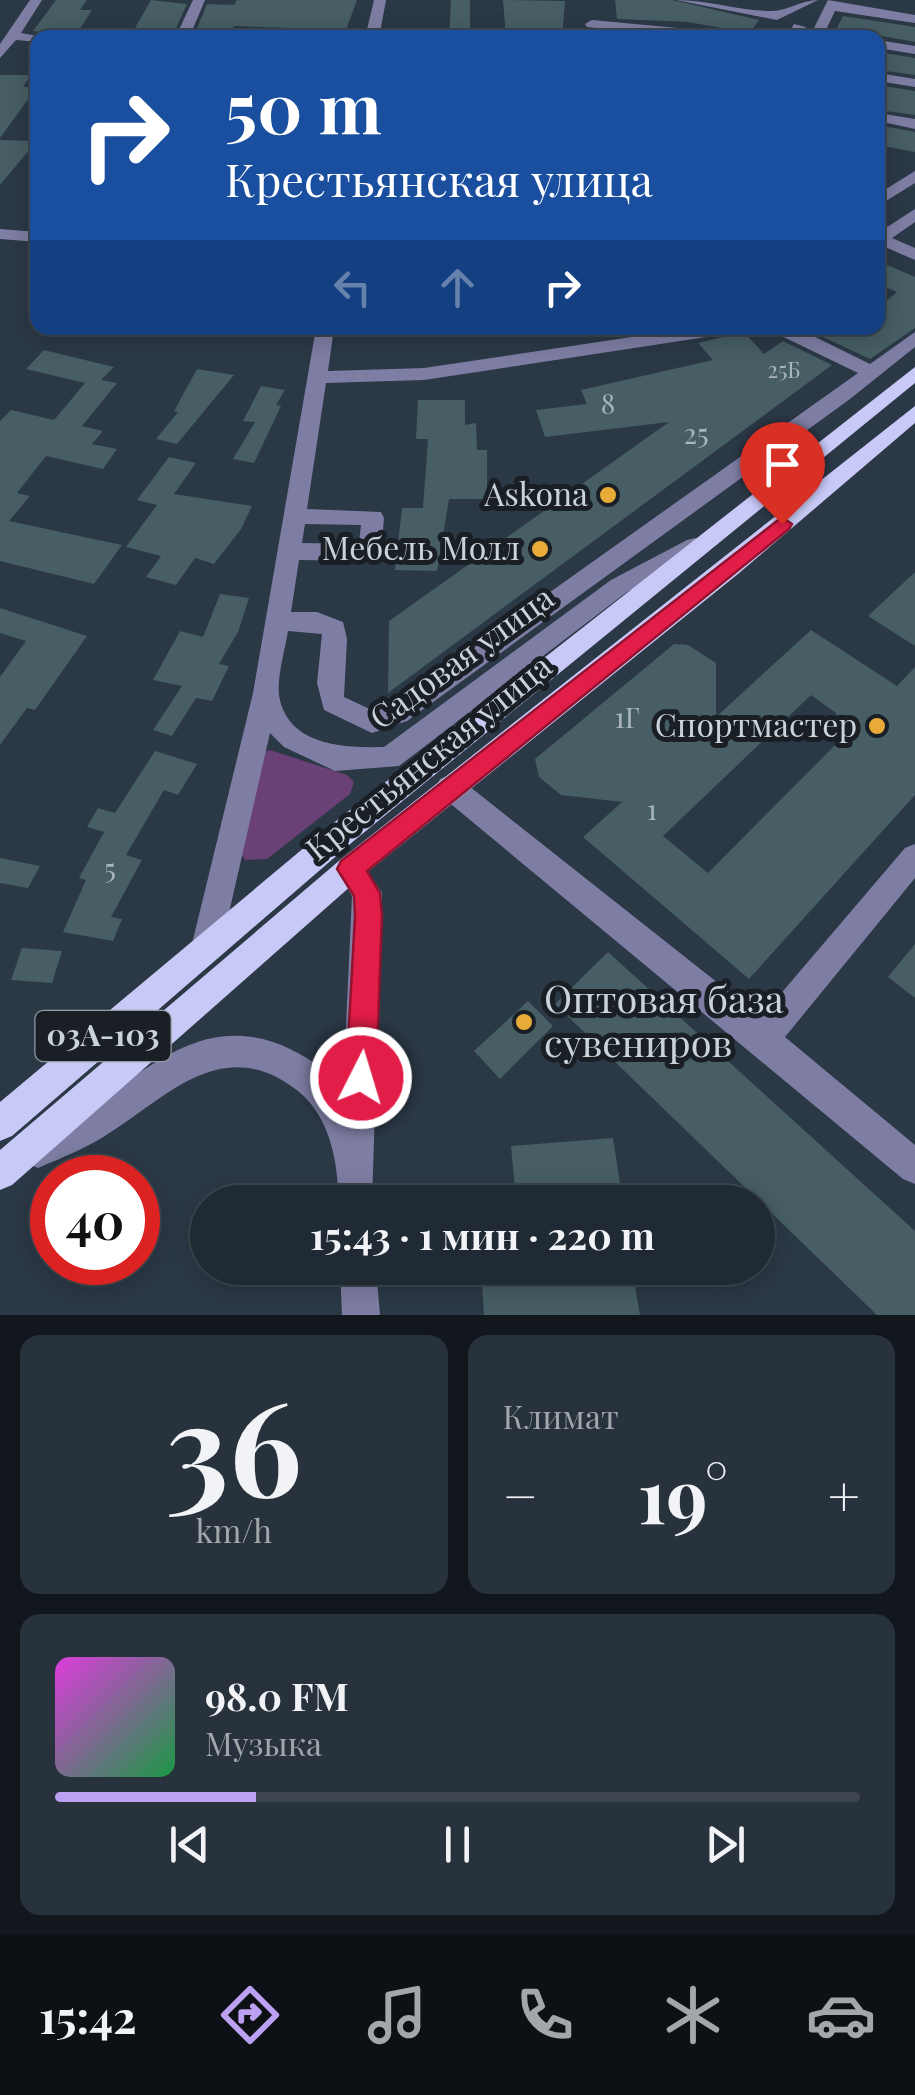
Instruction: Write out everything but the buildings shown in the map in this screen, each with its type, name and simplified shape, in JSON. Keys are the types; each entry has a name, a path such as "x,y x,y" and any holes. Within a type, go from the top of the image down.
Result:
{"main road":[{"name":"Крестьянская улица","path":"6,1169 338,858 711,538 915,373"},
{"name":"Крестьянская улица","path":"0,1124 206,948 450,787 915,412"},
{"path":"834,480 874,461 915,434"}],"street":[{"path":"0,54 36,0"},
{"path":"185,30 198,0"},
{"path":"374,30 380,0"},
{"path":"682,0 777,16 812,0"},
{"path":"818,30 832,3 915,19"},
{"path":"592,24 656,30"},
{"path":"12,36 30,37"},
{"path":"885,45 915,50"},
{"path":"885,78 915,83"},
{"path":"885,118 915,124"},
{"path":"885,196 915,176"},
{"path":"885,236 915,214"},
{"path":"0,234 30,236"},
{"path":"885,242 915,255"},
{"path":"206,948 266,693 324,335"},
{"path":"798,335 874,373"},
{"path":"316,377 424,374 625,336"},
{"path":"276,622 317,621 334,629 336,646 326,680 333,703 372,722 398,714 874,373 915,338"},
{"path":"287,551 369,553 373,518 293,516"},
{"name":"Садовая улица","path":"266,693 276,724 293,739 334,760 371,762 408,749 619,586 711,538"},
{"path":"520,625 547,639"},
{"path":"450,787 915,1167"},
{"path":"763,1039 915,856"},
{"path":"338,858 367,893 368,980 354,1185"},
{"path":"6,1169 100,1120 170,1069 208,1054 235,1049 271,1054 318,1084 336,1112 354,1185"},
{"path":"359,1285 361,1315"}],"shaded area":[{"path":"270,750 347,775 354,782 350,794 267,859 245,860 240,852 261,753"}],"place":[{"name":"Askona","path":"608,495"},
{"name":"Мебель Молл","path":"540,549"},
{"name":"Спортмастер","path":"877,726"},
{"name":"Оптовая база сувениров","path":"524,1022"}],"route":[{"path":"361,1078 368,980 367,893 350,869 782,524"}]}
